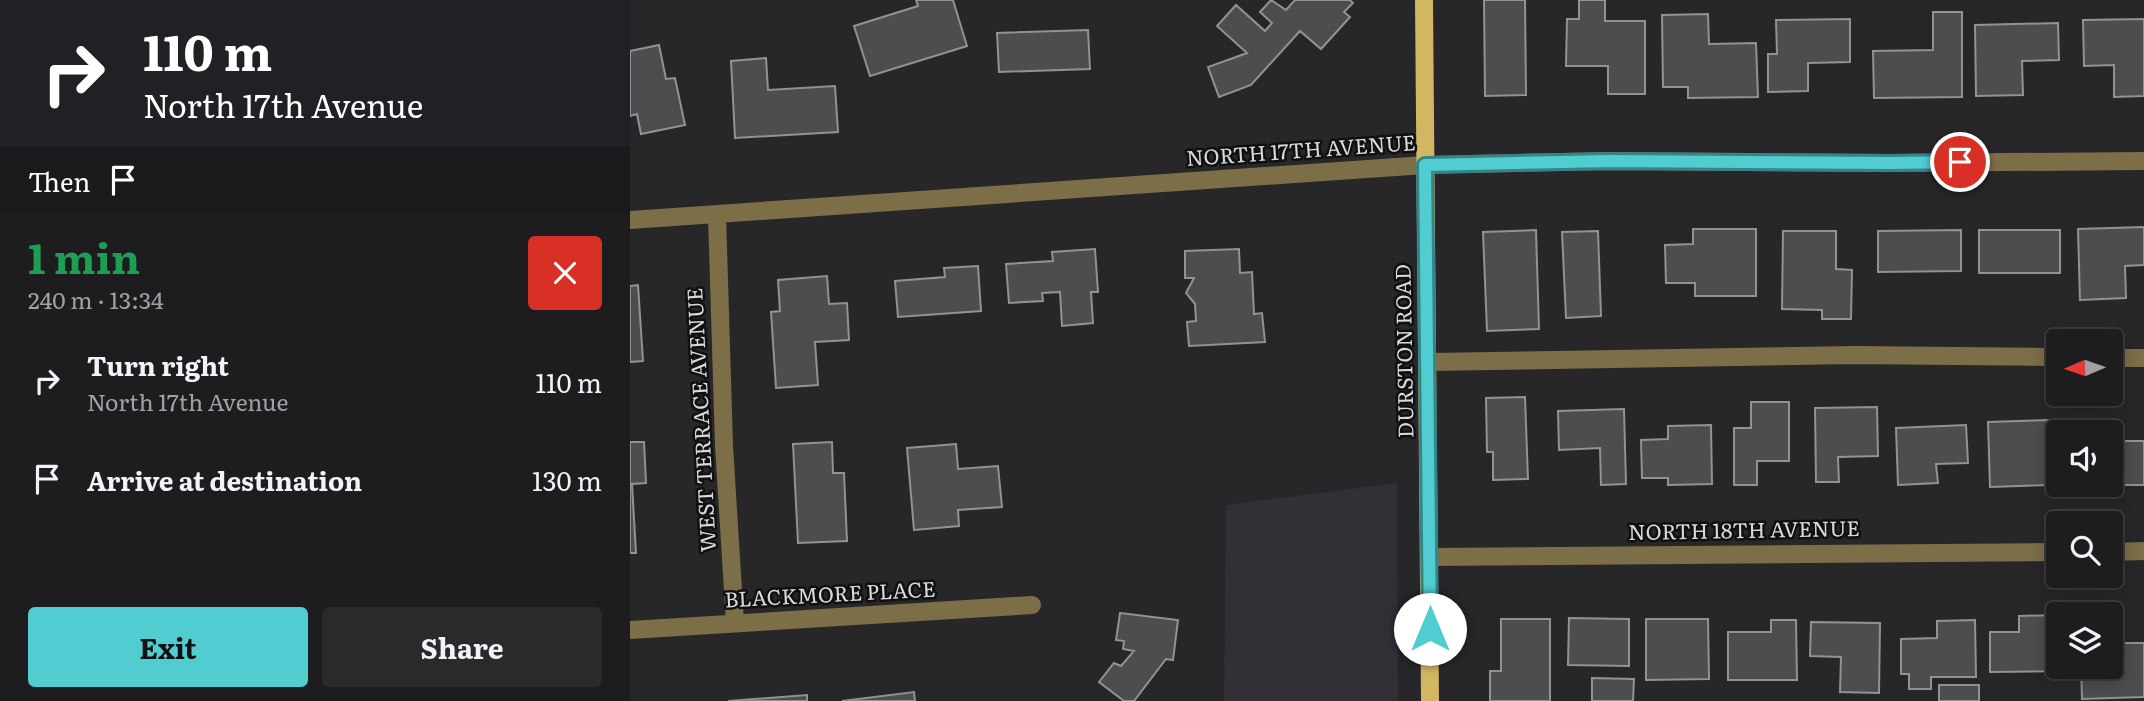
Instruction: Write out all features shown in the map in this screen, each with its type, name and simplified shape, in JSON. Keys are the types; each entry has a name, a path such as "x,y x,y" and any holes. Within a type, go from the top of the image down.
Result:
{"main road":[{"name":"DURSTON ROAD","path":"1424,0 1430,701"}],"street":[{"name":"NORTH 17TH AVENUE","path":"630,220 1425,165 1610,161 2144,161"},
{"name":"WEST TERRACE AVENUE","path":"717,215 724,445 734,623"},
{"path":"1428,362 1853,355 2046,358"},
{"path":"2123,358 2144,358"},
{"path":"2123,552 2144,551"},
{"name":"NORTH 18TH AVENUE","path":"1430,557 2046,552"},
{"name":"BLACKMORE PLACE","path":"630,630 1032,605"}],"shaded area":[{"path":"1397,483 1398,701 1224,701 1226,505"}],"building":[{"path":"916,0 953,0 967,46 870,76 854,26 918,6"},
{"path":"1271,0 1286,10 1295,0 1350,0 1353,3 1344,12 1350,17 1321,49 1300,31 1251,85 1219,97 1208,67 1247,53 1217,26 1236,5 1265,31 1272,23 1260,12"},
{"path":"1484,0 1525,0 1526,95 1485,96"},
{"path":"1579,0 1605,0 1605,21 1645,21 1645,94 1608,94 1608,66 1566,66 1567,19 1579,19"},
{"path":"1933,12 1962,12 1962,97 1874,98 1873,51 1933,50"},
{"path":"1708,14 1709,44 1756,43 1758,97 1688,98 1688,87 1663,87 1662,15"},
{"path":"1850,19 1850,62 1808,63 1808,91 1768,92 1768,54 1777,54 1776,20"},
{"path":"2144,19 2144,96 2114,97 2114,65 2084,66 2083,20"},
{"path":"2058,23 2059,60 2022,61 2023,95 1976,96 1975,25"},
{"path":"1088,30 1090,69 999,72 997,33"},
{"path":"659,45 666,79 675,78 685,125 641,134 637,114 630,116 630,51"},
{"path":"766,58 768,90 835,86 838,132 735,138 731,61"},
{"path":"2144,227 2144,265 2125,266 2126,298 2080,300 2078,229"},
{"path":"1693,229 1756,229 1756,296 1695,296 1695,283 1666,283 1665,245 1693,244"},
{"path":"1536,230 1539,329 1487,331 1483,232"},
{"path":"1961,230 1961,271 1878,272 1878,231"},
{"path":"1979,230 2060,230 2060,273 1979,273"},
{"path":"1598,231 1601,316 1566,318 1562,232"},
{"path":"1783,231 1836,231 1836,269 1852,270 1851,319 1822,319 1822,310 1782,309"},
{"path":"1095,249 1098,292 1091,292 1093,323 1062,326 1060,292 1042,293 1043,301 1009,303 1006,264 1053,261 1052,252"},
{"path":"1239,249 1240,273 1252,272 1254,314 1262,313 1265,342 1189,346 1187,322 1196,321 1195,304 1186,293 1194,278 1185,278 1185,251"},
{"path":"978,266 981,311 898,317 895,281 945,277 944,268"},
{"path":"827,276 829,304 847,303 849,340 815,342 818,385 776,388 771,312 780,311 778,280"},
{"path":"638,285 643,361 630,362 630,286"},
{"path":"1525,397 1528,479 1493,480 1493,452 1487,452 1486,398"},
{"path":"1751,402 1789,402 1789,461 1757,461 1757,485 1734,485 1734,428 1751,428"},
{"path":"1877,407 1878,456 1838,457 1839,482 1816,482 1815,408"},
{"path":"1624,409 1626,484 1601,485 1600,448 1559,450 1558,411"},
{"path":"2046,420 2046,485 1990,487 1988,422"},
{"path":"1711,425 1712,484 1668,485 1668,478 1642,478 1641,440 1668,439 1668,426"},
{"path":"1966,425 1968,463 1936,464 1938,483 1898,485 1896,428"},
{"path":"2123,441 2144,441 2144,485 2123,485"},
{"path":"630,442 644,442 646,483 632,484 636,553 630,553"},
{"path":"832,442 833,473 844,473 847,541 798,543 793,444"},
{"path":"956,444 958,469 998,466 1002,507 958,510 959,526 914,530 907,448"},
{"path":"1120,613 1178,620 1173,660 1166,659 1134,701 1124,701 1099,682 1114,663 1121,666 1134,651 1123,649 1124,641 1116,640"},
{"path":"2046,615 2046,671 1990,672 1990,632 2019,632 2019,616"},
{"path":"1569,618 1629,619 1629,666 1568,665"},
{"path":"1501,619 1550,619 1550,701 1490,701 1490,671 1501,671"},
{"path":"1646,619 1708,619 1709,679 1646,680"},
{"path":"1771,620 1796,620 1797,680 1728,680 1728,632 1771,632"},
{"path":"1975,620 1976,677 1931,677 1931,689 1909,689 1909,674 1901,674 1901,639 1937,638 1937,621"},
{"path":"1811,622 1880,623 1879,693 1840,692 1841,657 1810,656"},
{"path":"2123,643 2144,643 2144,697 2082,699 2081,679 2123,679"},
{"path":"1592,678 1634,679 1633,701 1592,701"},
{"path":"1939,685 1979,685 1979,701 1939,701"},
{"path":"914,692 915,701 842,701"},
{"path":"807,695 807,701 728,701"}],"route":[{"path":"1430,629 1425,165 1610,161 1960,162"}]}
